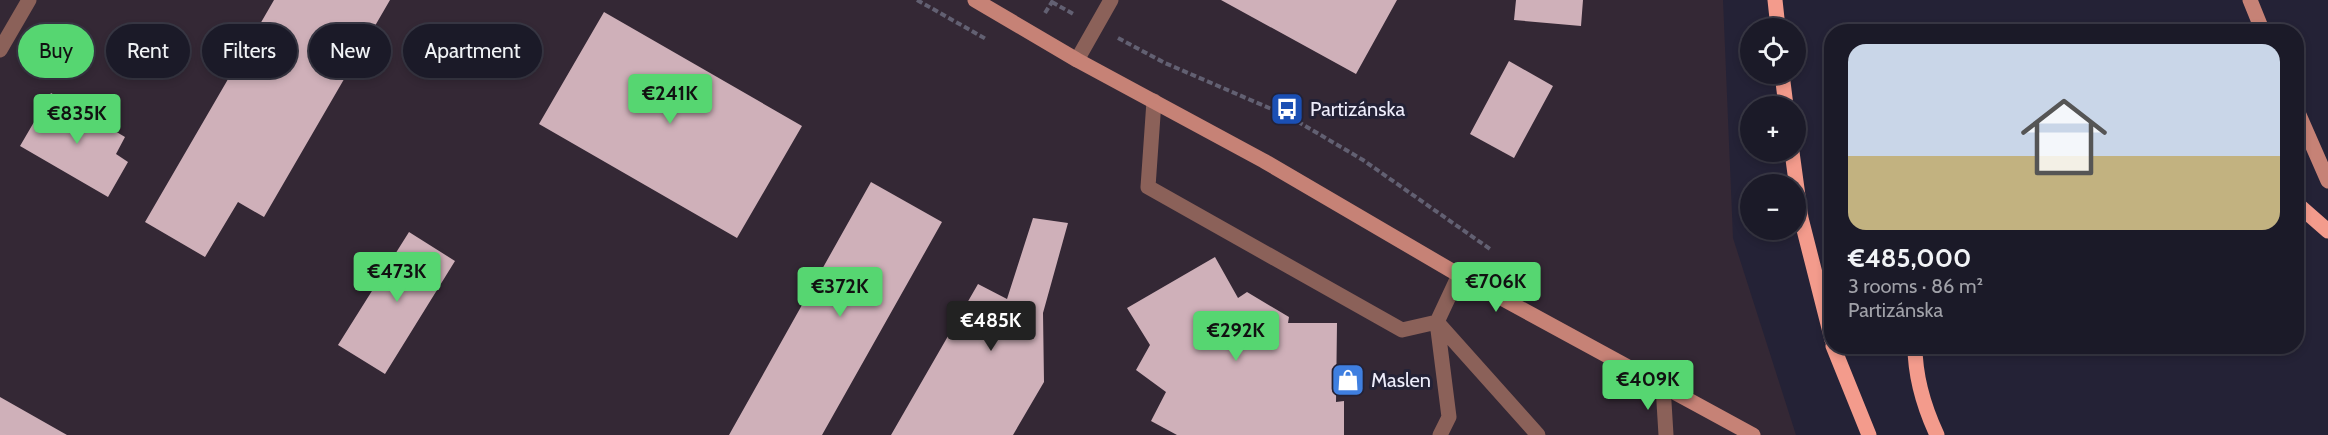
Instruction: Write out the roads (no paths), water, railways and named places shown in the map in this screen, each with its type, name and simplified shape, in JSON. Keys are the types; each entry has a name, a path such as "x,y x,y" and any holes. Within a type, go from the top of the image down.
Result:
{"main road":[{"path":"1775,0 1777,18"},
{"path":"1793,162 1801,218 1824,309"},
{"path":"2304,210 2328,231"},
{"path":"1837,354 1869,435"},
{"path":"1916,354 1919,386 1937,435"}],"street":[{"path":"0,50 29,0"},
{"path":"975,0 1077,60 1264,161 1459,274 1754,435"},
{"path":"1077,60 1112,0"},
{"path":"2250,0 2260,24"},
{"path":"1154,101 1148,187 1402,330 1437,322"},
{"path":"2304,126 2328,181"},
{"path":"1440,435 1449,417 1437,322 1459,274"},
{"path":"1437,322 1538,435"},
{"path":"1663,386 1666,435"}],"place":[{"name":"Partizánska","path":"1287,109"},
{"name":"Maslen","path":"1348,380"}]}
